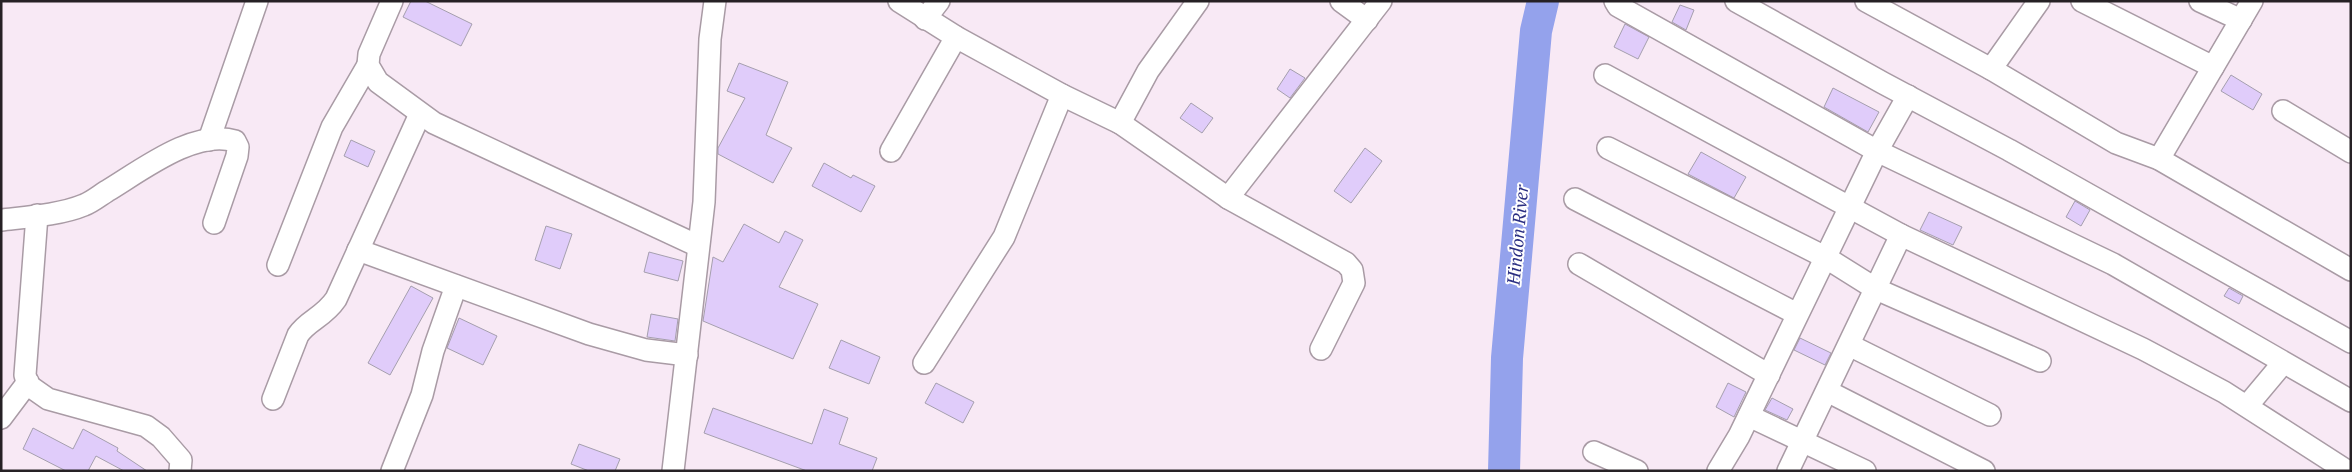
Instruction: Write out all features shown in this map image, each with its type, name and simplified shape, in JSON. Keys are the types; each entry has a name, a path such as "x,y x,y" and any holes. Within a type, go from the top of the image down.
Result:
{"street":[{"path":"209,140 257,1"},
{"path":"278,264 332,127 368,65 373,43 392,1"},
{"path":"674,471 704,202 710,39 715,1"},
{"path":"899,1 956,37 1062,95 1120,123 1228,198 1346,263 1352,270 1354,283 1321,349"},
{"path":"925,18 938,1"},
{"path":"1120,123 1148,71 1198,1"},
{"path":"1340,1 1367,20"},
{"path":"1228,198 1381,1"},
{"path":"1615,1 1618,6 1877,151 2113,264 2351,401"},
{"path":"1736,1 2009,150 2351,342"},
{"path":"1866,1 1991,68 2116,143 2159,160 2351,270"},
{"path":"1991,68 2038,1"},
{"path":"2082,1 2213,67"},
{"path":"2200,1 2241,20"},
{"path":"2159,160 2252,1"},
{"path":"891,151 956,37"},
{"path":"368,65 378,82 434,123 698,246"},
{"path":"1605,75 1902,235 2143,350 2224,392 2347,471"},
{"path":"924,363 1004,237 1062,95"},
{"path":"1718,471 1749,416 1877,151 1908,96"},
{"path":"2283,111 2351,152"},
{"path":"273,399 298,335 304,327 328,312 336,300 420,114"},
{"path":"1,220 37,216 84,205 164,156 191,144 227,139 234,141 238,147 238,156 214,223"},
{"path":"1608,148 1825,257 1876,289 2040,361"},
{"path":"1575,199 1797,314"},
{"path":"37,216 25,375 28,385 48,400 146,426 174,450 181,460 180,471"},
{"path":"1788,471 1902,235"},
{"path":"358,250 589,334 646,350 687,355"},
{"path":"1579,264 1769,375"},
{"path":"392,471 422,395 433,351 456,286"},
{"path":"1849,345 1990,415"},
{"path":"2247,406 2283,363"},
{"path":"1,418 28,382"},
{"path":"1827,391 1984,471"},
{"path":"1749,416 1865,471"},
{"path":"1594,452 1637,471"}],"building":[{"path":"411,1 425,1 472,24 461,46 403,17"},
{"path":"1680,5 1694,10 1686,30 1672,22"},
{"path":"1625,24 1649,37 1638,59 1614,47"},
{"path":"739,63 788,82 766,135 792,148 773,183 718,154 718,148 745,98 727,91"},
{"path":"1290,69 1305,78 1290,98 1277,89"},
{"path":"2231,75 2262,94 2253,110 2221,91"},
{"path":"1833,88 1879,112 1868,132 1824,107"},
{"path":"1191,103 1213,118 1202,133 1180,118"},
{"path":"351,140 375,151 368,167 344,156"},
{"path":"1365,148 1382,161 1351,203 1334,191"},
{"path":"1701,152 1746,177 1734,198 1688,174"},
{"path":"824,163 851,178 853,175 875,186 861,212 812,186"},
{"path":"2075,201 2090,210 2081,226 2066,217"},
{"path":"1929,212 1962,227 1953,245 1920,230"},
{"path":"744,224 779,243 785,231 803,240 779,287 818,304 793,359 703,321 713,257 723,262"},
{"path":"546,226 572,234 560,269 535,260"},
{"path":"649,252 683,261 678,281 644,272"},
{"path":"411,286 433,298 390,375 368,363"},
{"path":"2229,288 2243,296 2239,304 2224,296"},
{"path":"651,314 678,319 675,341 647,337"},
{"path":"459,318 497,336 483,365 447,348"},
{"path":"1800,338 1831,353 1825,365 1794,350"},
{"path":"841,340 880,357 869,384 829,368"},
{"path":"936,383 974,402 963,423 925,403"},
{"path":"1728,383 1746,392 1734,417 1716,407"},
{"path":"1772,398 1793,409 1787,420 1765,410"},
{"path":"713,408 812,444 824,409 848,418 839,444 877,458 872,471 807,471 704,433"},
{"path":"33,428 73,449 83,429 118,448 117,451 147,471 124,471 96,456 88,471 66,471 23,449"},
{"path":"579,444 620,459 615,471 589,471 571,464"}],"waterway":[{"name":"Hindon River","path":"1504,471 1507,358 1536,31 1543,1"}]}
